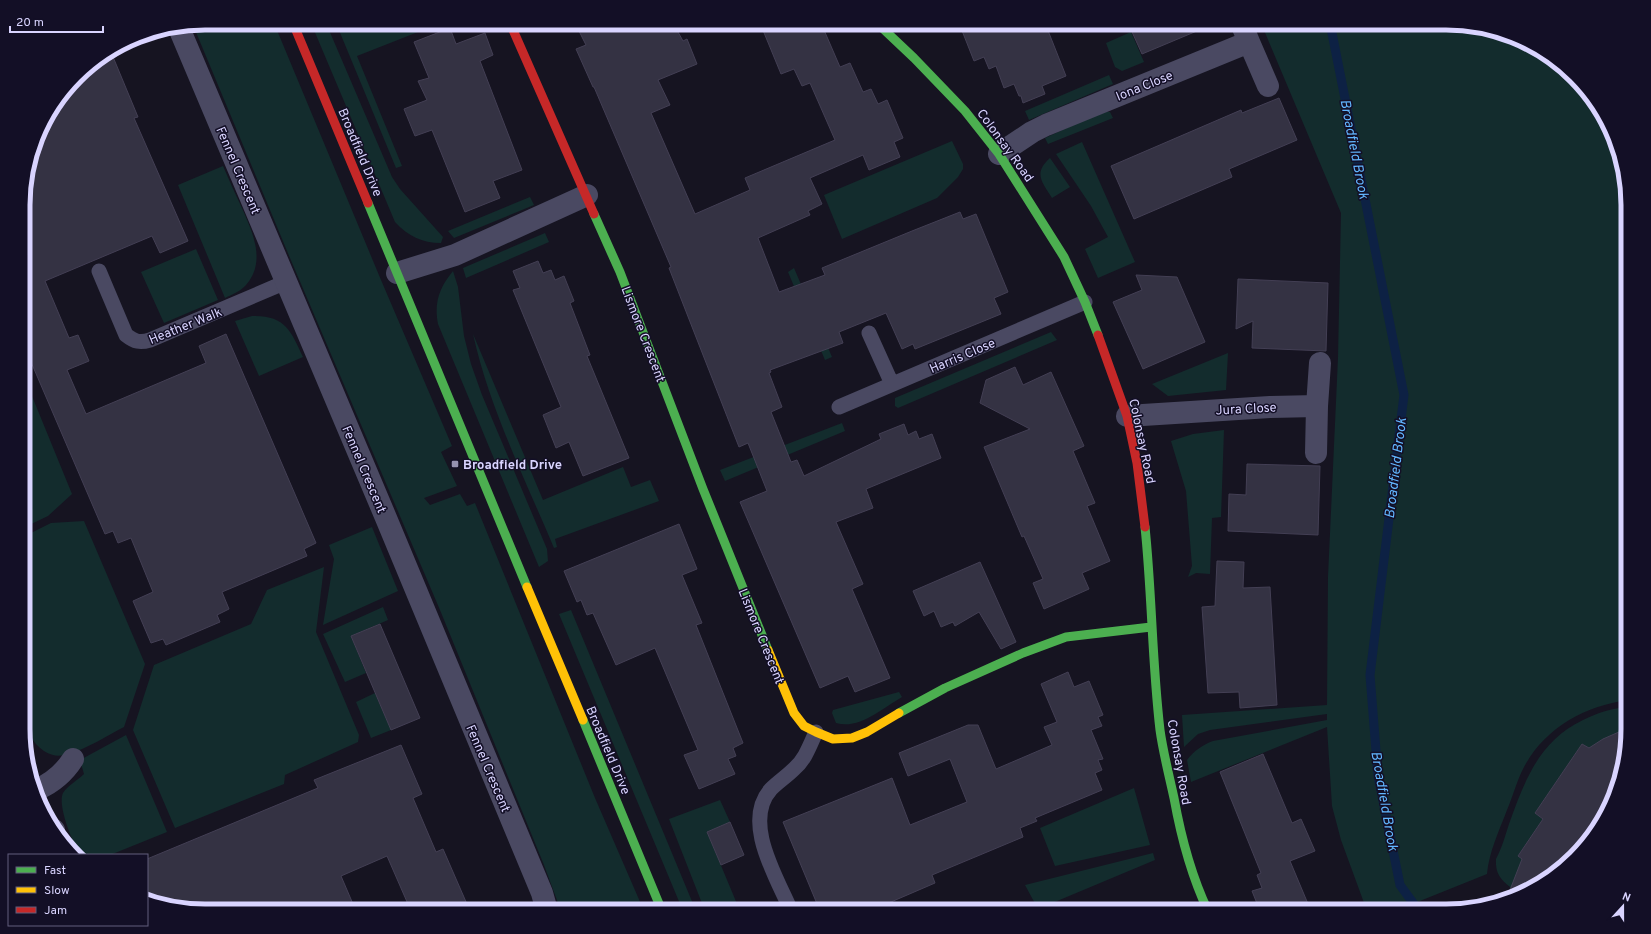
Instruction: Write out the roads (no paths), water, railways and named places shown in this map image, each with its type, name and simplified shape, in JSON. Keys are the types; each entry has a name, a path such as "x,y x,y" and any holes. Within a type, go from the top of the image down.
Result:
{"street":[{"name":"Broadfield Drive","path":"296,30 659,904"},
{"name":"Lismore Crescent","path":"513,30 620,272 703,489 787,699 794,713 804,726 833,739 852,738 867,732 907,708 945,688 1044,645 1066,637 1152,627"},
{"name":"Colonsay Road","path":"884,30 914,58 965,111 999,154 1064,257 1085,302 1107,358 1127,416 1137,463 1149,567 1160,731 1168,776 1182,840 1199,892 1205,904"},
{"name":"Fennel Crescent","path":"180,31 542,893 545,904"},
{"name":"Iona Close","path":"999,154 1046,124 1245,33 1268,86"},
{"path":"398,273 454,255 587,195"},
{"path":"1316,453 1320,363"},
{"name":"Jura Close","path":"1127,416 1270,406 1317,406"},
{"path":"40,788 56,779 64,772 73,759"}],"lane":[{"name":"Heather Walk","path":"99,271 126,335 133,340 141,342 150,340 286,282"},
{"name":"Harris Close","path":"839,407 1085,302"},
{"path":"869,333 892,384"},
{"path":"788,904 766,856 760,819 762,804 770,790 796,768 816,732"}],"waterway":[{"name":"Broadfield Brook","path":"1331,30 1404,395 1370,675 1378,776 1400,885 1414,904"}],"place":[{"name":"Broadfield Drive","path":"455,464"}]}
